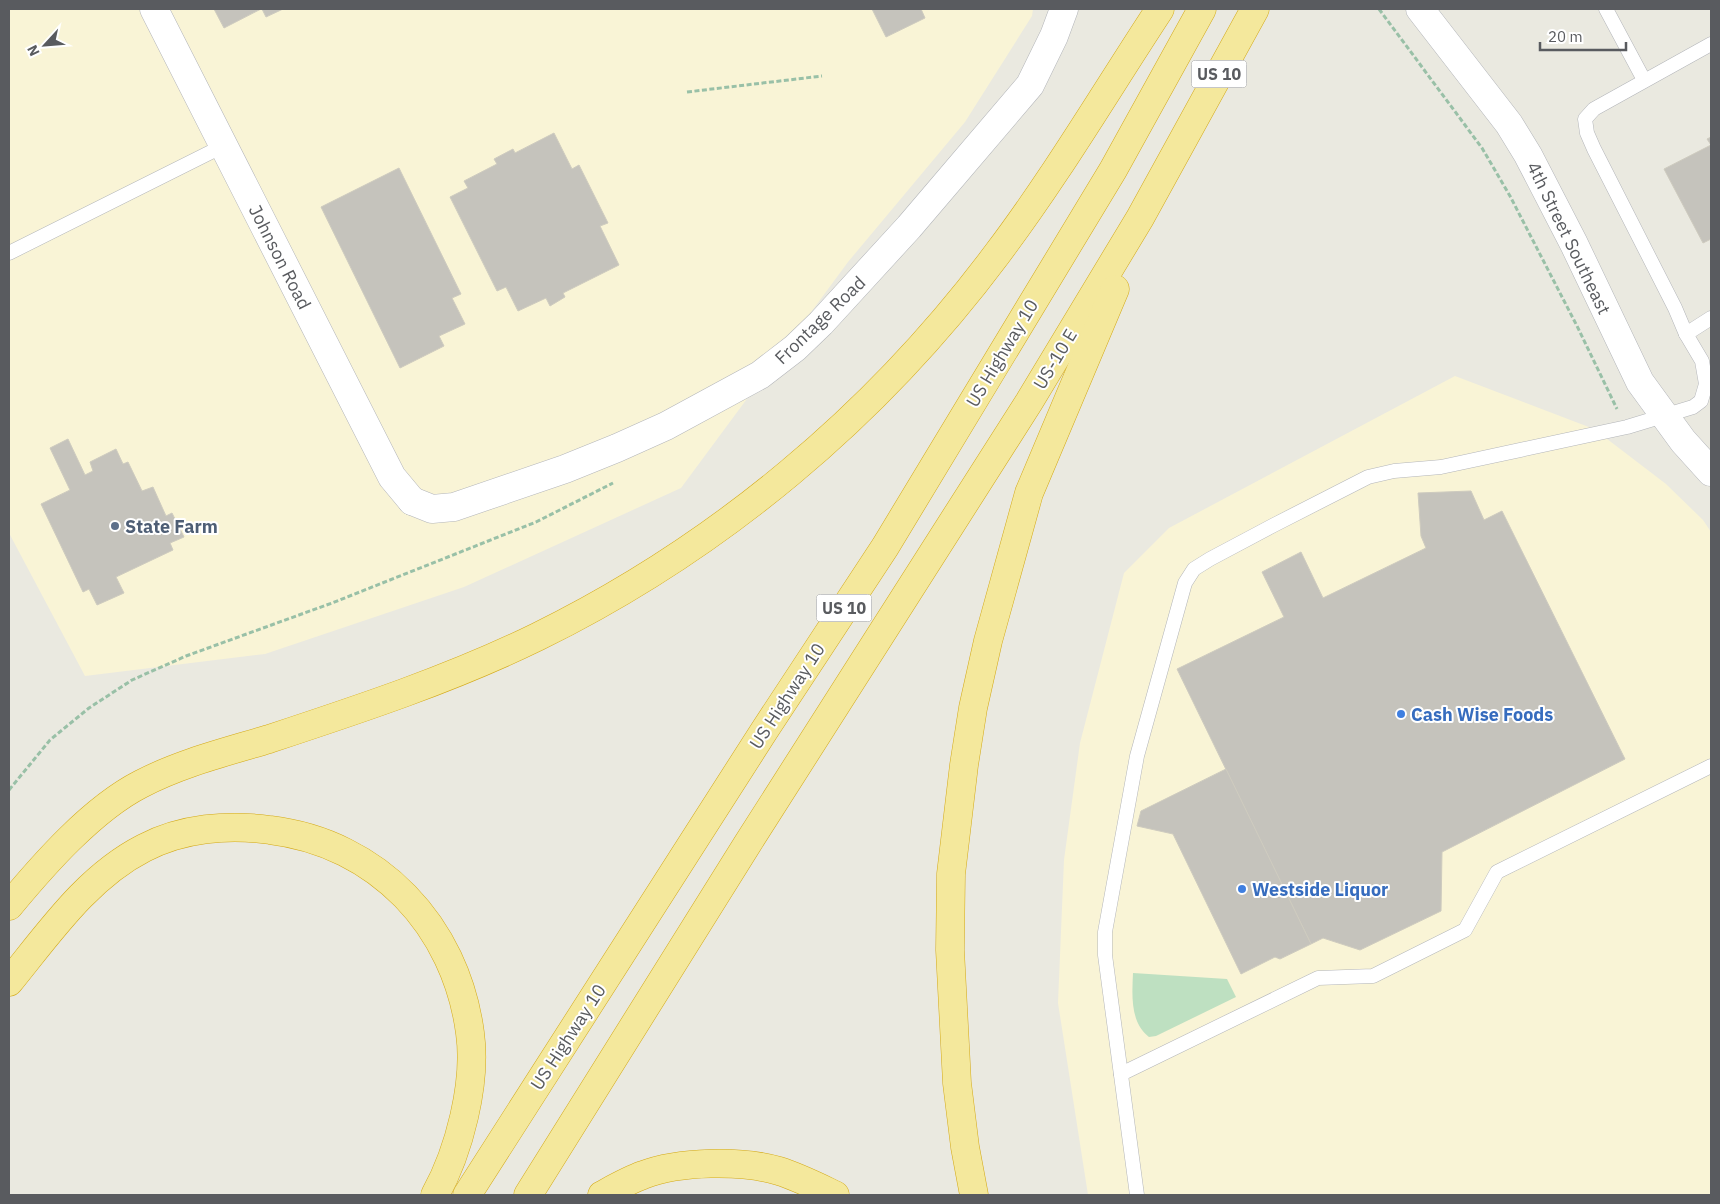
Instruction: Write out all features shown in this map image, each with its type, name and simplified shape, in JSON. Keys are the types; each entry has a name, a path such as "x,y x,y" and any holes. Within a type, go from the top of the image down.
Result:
{"highway":[{"path":"9,906 96,813 139,784 194,761 268,739 360,708 485,661 607,601 675,558 752,504 797,468 842,428 942,322 996,256 1039,195 1160,9"},
{"name":"US Highway 10","path":"466,1195 885,546 1113,170 1202,9"},
{"name":"US-10 E","path":"528,1195 748,843 1029,402 1140,218 1255,9"},
{"path":"974,1195 965,1147 957,1083 950,950 951,874 957,816 973,708 988,641 1029,493 1112,294 1183,140"},
{"path":"9,982 80,897 100,877 123,859 170,837 194,831 231,827 262,829 295,833 324,842 350,854 374,868 421,912 439,939 451,964 464,1001 471,1035 466,1108 456,1145 434,1195"},
{"path":"602,1195 644,1174 670,1168 712,1164 744,1164 778,1171 809,1182 834,1195"}],"street":[{"name":"Johnson Road","path":"154,9 392,477 412,502"},
{"name":"Frontage Road","path":"412,502 432,509 454,507 565,469 666,426 760,375 796,348 909,228 1030,85 1054,36 1064,9"},
{"name":"4th Street Southeast","path":"1430,13 1519,140 1574,244 1640,382 1683,441 1711,472"}],"lane":[{"path":"1606,9 1644,80"},
{"path":"1137,1195 1105,955 1105,932 1137,756 1185,582 1194,569 1274,525 1368,477 1394,471 1442,467 1627,427 1693,407 1701,401 1708,384 1702,361 1686,334 1675,308 1587,133 1586,119 1594,109 1711,44"},
{"path":"9,253 223,146"},
{"path":"1686,334 1711,318"},
{"path":"1121,1074 1318,978 1372,976 1465,930 1497,872 1711,766"}],"path":[{"path":"1379,9 1482,148 1510,196 1627,427"},
{"path":"687,92 822,76"}],"shaded area":[{"path":"9,9 1033,9 1032,16 965,122 848,262 681,488 464,587 265,654 85,676 9,533"},
{"path":"1455,376 1594,429 1666,484 1703,520 1711,532 1711,1195 1088,1195 1058,1003 1064,860 1080,743 1124,573 1169,528"}],"green space":[{"path":"1133,973 1227,979 1236,997 1156,1036 1149,1037 1138,1024 1135,1016"}],"building":[{"path":"214,9 261,9 224,28"},
{"path":"262,9 283,9 266,17"},
{"path":"872,9 921,9 925,18 886,37"},
{"path":"554,133 572,169 579,165 608,223 600,226 619,265 563,293 565,297 550,306 546,298 518,311 506,287 497,291 450,197 468,188 464,181 497,164 494,159 513,149 515,153"},
{"path":"1711,137 1711,145 1707,139"},
{"path":"1711,145 1711,239 1703,243 1664,169"},
{"path":"399,168 461,294 452,298 465,324 439,336 444,346 400,368 321,207"},
{"name":"State Farm","path":"68,439 85,475 93,471 90,462 116,449 123,464 128,462 142,491 153,487 166,516 172,513 184,537 170,543 173,550 116,577 124,593 97,605 89,589 83,592 41,504 70,490 50,448"},
{"name":"Cash Wise Foods","path":"1471,491 1484,520 1502,511 1625,759 1442,852 1441,911 1360,950 1323,938 1311,944 1177,669 1284,617 1262,572 1301,552 1323,598 1426,548 1421,536 1418,493"},
{"name":"Westside Liquor","path":"1226,769 1311,944 1280,959 1275,957 1241,974 1173,834 1137,826 1141,811"}],"place":[{"name":"State Farm","path":"115,526"},
{"name":"Cash Wise Foods","path":"1401,714"},
{"name":"Westside Liquor","path":"1242,889"}]}
